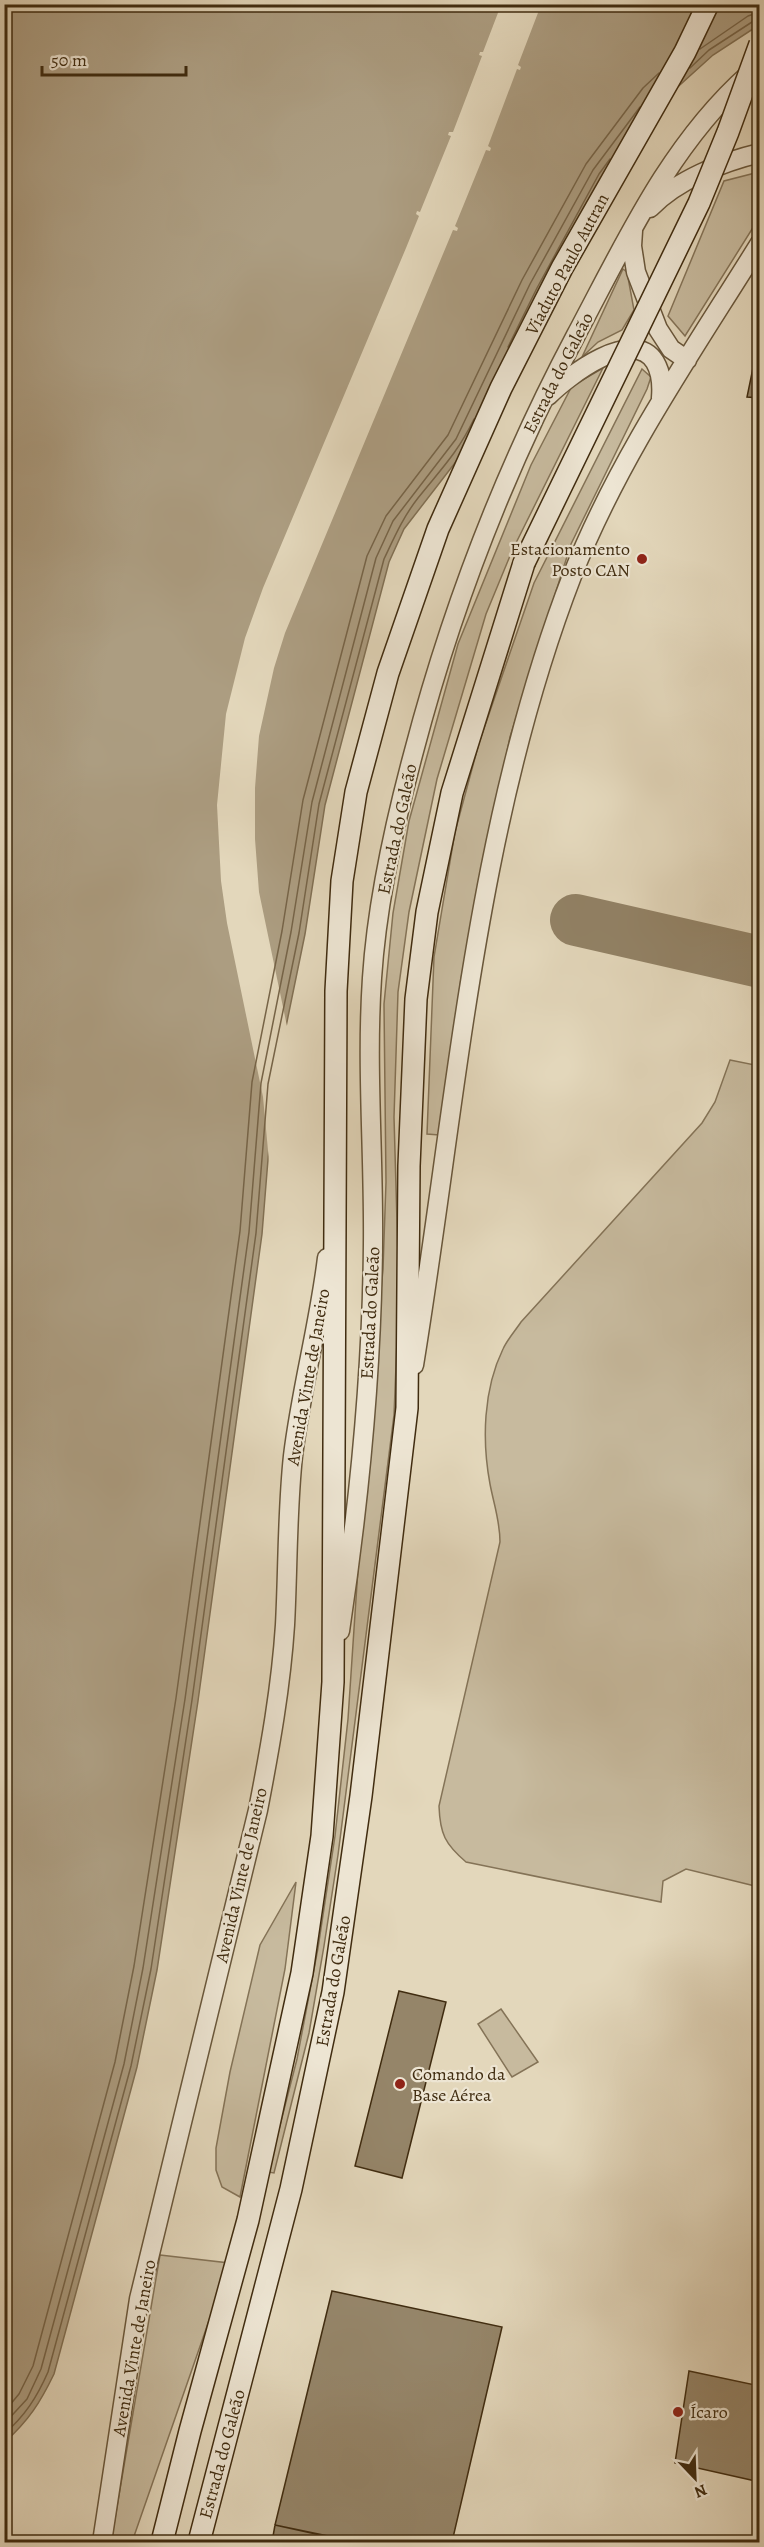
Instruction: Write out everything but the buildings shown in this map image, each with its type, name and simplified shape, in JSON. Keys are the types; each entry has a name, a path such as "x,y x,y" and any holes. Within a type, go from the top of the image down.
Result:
{"main road":[{"name":"Viaduto Paulo Autran","path":"438,529 501,388 562,268 685,52 708,4"},
{"name":"Estrada do Galeão","path":"199,2542 291,2189 333,1992 361,1796 407,1408 409,1154 416,999 426,923 452,794 524,563 699,203 728,132 759,44"},
{"name":"Estrada do Galeão","path":"162,2542 248,2220 302,1973 322,1836 333,1682 333,1200 336,992 342,881 356,792 388,673 438,529"},
{"path":"149,2542 190,2431"}],"street":[{"name":"Estrada do Galeão","path":"333,1682 347,1586 361,1460 371,1318 372,978 379,914 396,817 433,678 478,549 537,408 635,224 669,166 705,119 733,88 759,65"},
{"path":"687,360 671,349 658,329 636,272 632,246 635,224 656,201 674,189 743,157 759,153"},
{"name":"Estrada do Galeão","path":"407,1408 435,1242 457,1072 486,892 509,785 543,657 573,573 610,494 661,398 759,243"},
{"path":"537,408 578,371 603,357 628,349 645,353 654,360 661,378 661,398"},
{"name":"Avenida Vinte de Janeiro","path":"102,2542 139,2298 258,1810 273,1731 285,1626 293,1458 297,1425 323,1290 333,1200"}],"shaded area":[{"path":"759,172 759,218 685,336 668,316 724,181"},
{"path":"623,269 627,272 634,310 622,330 598,342 582,357"},
{"path":"603,368 512,551 486,614 437,779 409,912 398,992 394,1117 399,1292 394,1415 338,1855 324,1946 309,2033 274,2173 268,2172 297,2059 318,1948 335,1836 348,1719 365,1464 383,1269 386,1182 384,1004 393,913 409,821 458,644 531,465 572,386"},
{"path":"642,369 651,377 647,389 571,544 510,737 461,979 439,1135 427,1134 434,957 455,832 479,743 534,583"},
{"path":"730,1060 760,1066 759,1887 686,1869 663,1881 661,1902 466,1862 453,1850 445,1838 439,1806 500,1542 498,1520 487,1468 485,1433 488,1398 496,1365 521,1322 702,1123 715,1102"},
{"path":"296,1882 285,1969 240,2197 222,2187 216,2170 216,2148 230,2072 260,1945"},
{"path":"501,2009 538,2062 512,2077 478,2024"},
{"path":"160,2255 229,2263 132,2542 111,2542"}],"water":[{"path":"5,5 759,5 759,25 713,55 660,103 468,446 404,529 389,562 325,805 305,934 274,1085 262,1234 198,1701 157,1970 137,2067 54,2374 33,2411 5,2442"}],"pier":[{"path":"501,5 541,5 518,65 521,67 520,70 517,69 488,146 491,148 490,151 486,150 455,226 458,228 457,231 453,230 285,633 274,668 259,736 255,788 255,839 259,892 288,1031 277,1086 271,1161 269,1161 263,1097 227,923 221,881 217,805 226,714 245,638 263,588 406,248 419,216 416,214 417,211 420,212 451,136 448,135 449,132 453,132 482,56 479,55 480,52 483,52"}],"taxiway":[{"path":"576,920 760,962"}],"place":[{"name":"Estacionamento Posto CAN","path":"642,559"},
{"name":"Comando da Base Aérea","path":"400,2084"},
{"name":"Ícaro","path":"678,2412"}]}
